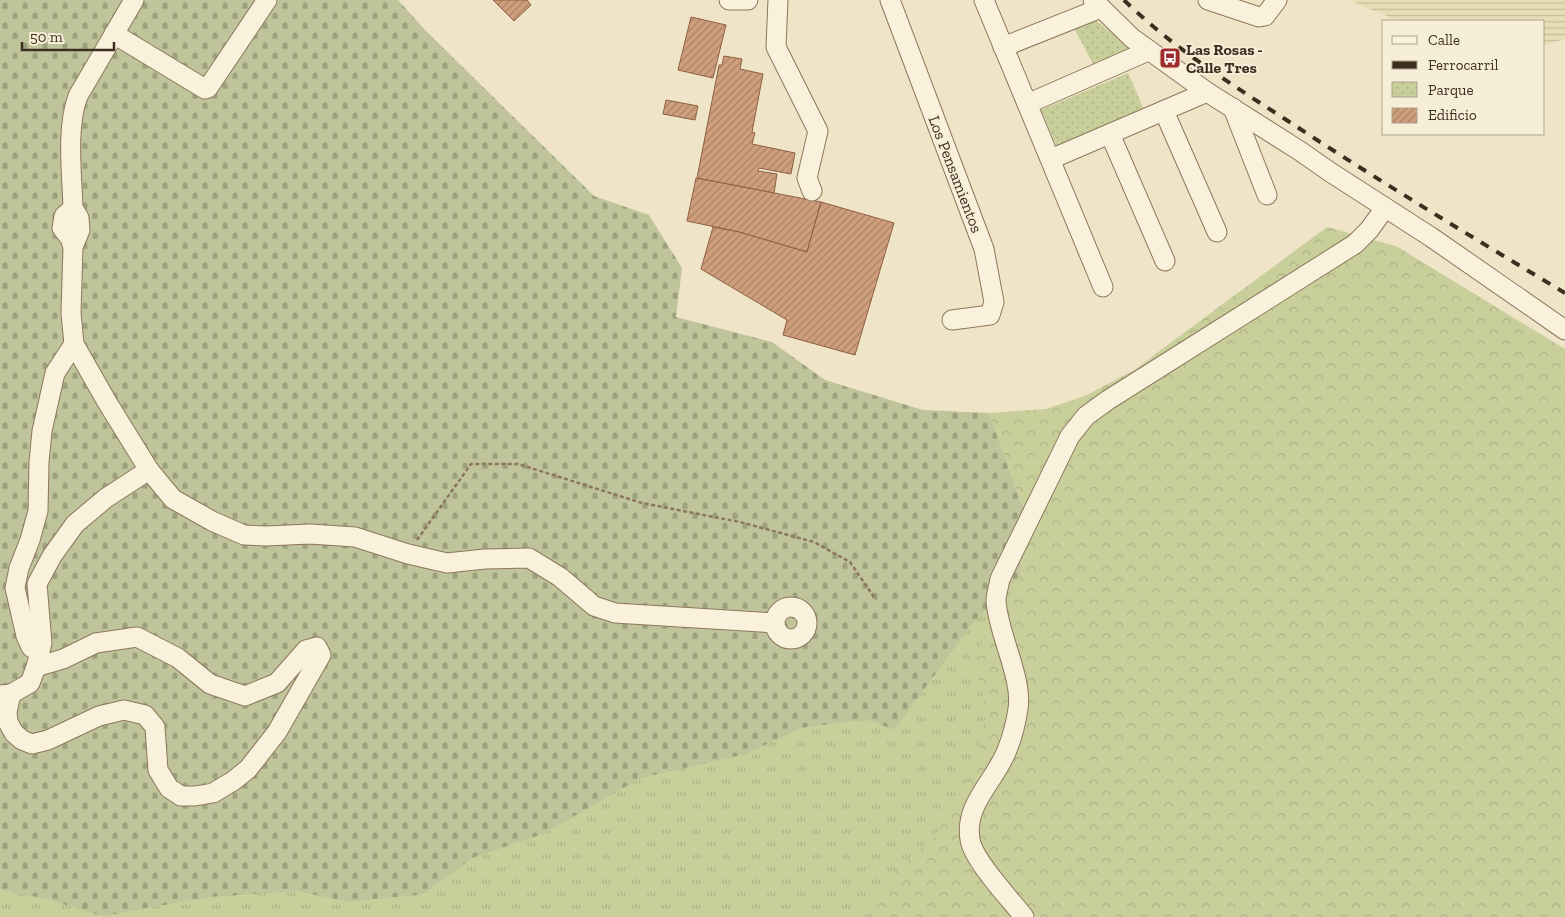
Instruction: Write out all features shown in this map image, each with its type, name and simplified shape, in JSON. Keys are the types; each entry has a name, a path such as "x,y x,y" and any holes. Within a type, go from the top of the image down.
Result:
{"street":[{"path":"134,0 78,96 72,110 73,208 64,216 62,228 70,238 73,247 71,312 74,344 149,470 173,499 212,521 244,535 310,534 355,537 408,554 447,563 486,559 529,558 560,577 594,606 615,613 775,623"},
{"path":"114,34 205,89 208,88 267,0"},
{"path":"729,0 748,0"},
{"path":"778,0 776,47 818,132 807,178 812,191"},
{"name":"Los Pensamientos","path":"890,0 984,249 994,302 990,315 952,320"},
{"path":"984,0 1051,159 1102,287"},
{"path":"1208,0 1259,17 1265,16 1277,0"},
{"path":"1003,47 1097,4 1116,24 1148,51 1384,208 1432,237 1565,330"},
{"path":"1027,104 1148,51"},
{"path":"1051,159 1207,92"},
{"path":"1233,108 1267,196"},
{"path":"1164,111 1217,232"},
{"path":"1110,134 1165,261"},
{"path":"1024,917 980,860 970,841 970,820 978,800 1007,750 1018,708 1017,686 1000,625 996,600 1000,579 1070,436 1086,416 1108,400 1355,244 1369,230 1384,208"},
{"path":"38,660 26,636 15,588 18,568 30,540 38,511 42,431 55,373 74,344"},
{"path":"38,660 63,659 96,642 137,637 178,658 210,684 245,696 277,683 306,650 317,648 321,654 277,732 248,769 233,781 213,793 182,796 169,788 158,770 155,727 145,715 124,710 99,716 48,740 32,744 22,740 14,733 8,722 5,694 30,683 38,660 42,643 37,584 52,556 75,524 106,498 149,470"}],"path":[{"path":"408,554 471,464 518,464 642,502 740,522 814,542 850,562 876,600"}],"shaded area":[{"path":"1348,0 1565,0 1565,39 1545,45 1545,20 1397,20"}],"green space":[{"path":"0,0 398,0 425,30 594,196 649,215 682,268 676,317 772,342 825,380 923,410 989,413 1026,516 1020,576 973,623 894,730 866,719 801,728 746,754 641,778 543,834 472,858 424,894 349,902 297,891 210,897 102,916 47,899 0,890"},
{"path":"1094,19 1131,48 1094,66 1074,28"},
{"path":"1128,73 1145,112 1058,149 1041,110"},
{"path":"1327,227 1396,246 1565,349 1565,917 860,917 877,898 893,871 935,836 977,764 986,712 974,657 1020,576 1026,516 989,413 1046,409 1085,396 1136,369"},
{"path":"1011,572 1034,580 990,769 879,917 0,917 0,880"}],"building":[{"path":"493,0 527,0 531,5 514,21"},
{"path":"691,17 726,25 713,78 678,70"},
{"path":"724,56 742,59 740,69 763,74 752,132 755,133 752,144 795,153 791,174 759,168 758,171 777,174 774,193 697,178 719,65 722,65"},
{"path":"666,100 698,106 695,120 663,114"},
{"path":"696,178 821,202 807,252 739,232 687,221"},
{"path":"821,202 894,223 855,355 783,335 787,320 701,269 713,227 739,232 807,252"}],"railway":[{"path":"1124,0 1182,50 1245,93 1391,187 1565,293"}],"place":[{"name":"Las Rosas - Calle Tres","path":"1170,58"}]}
